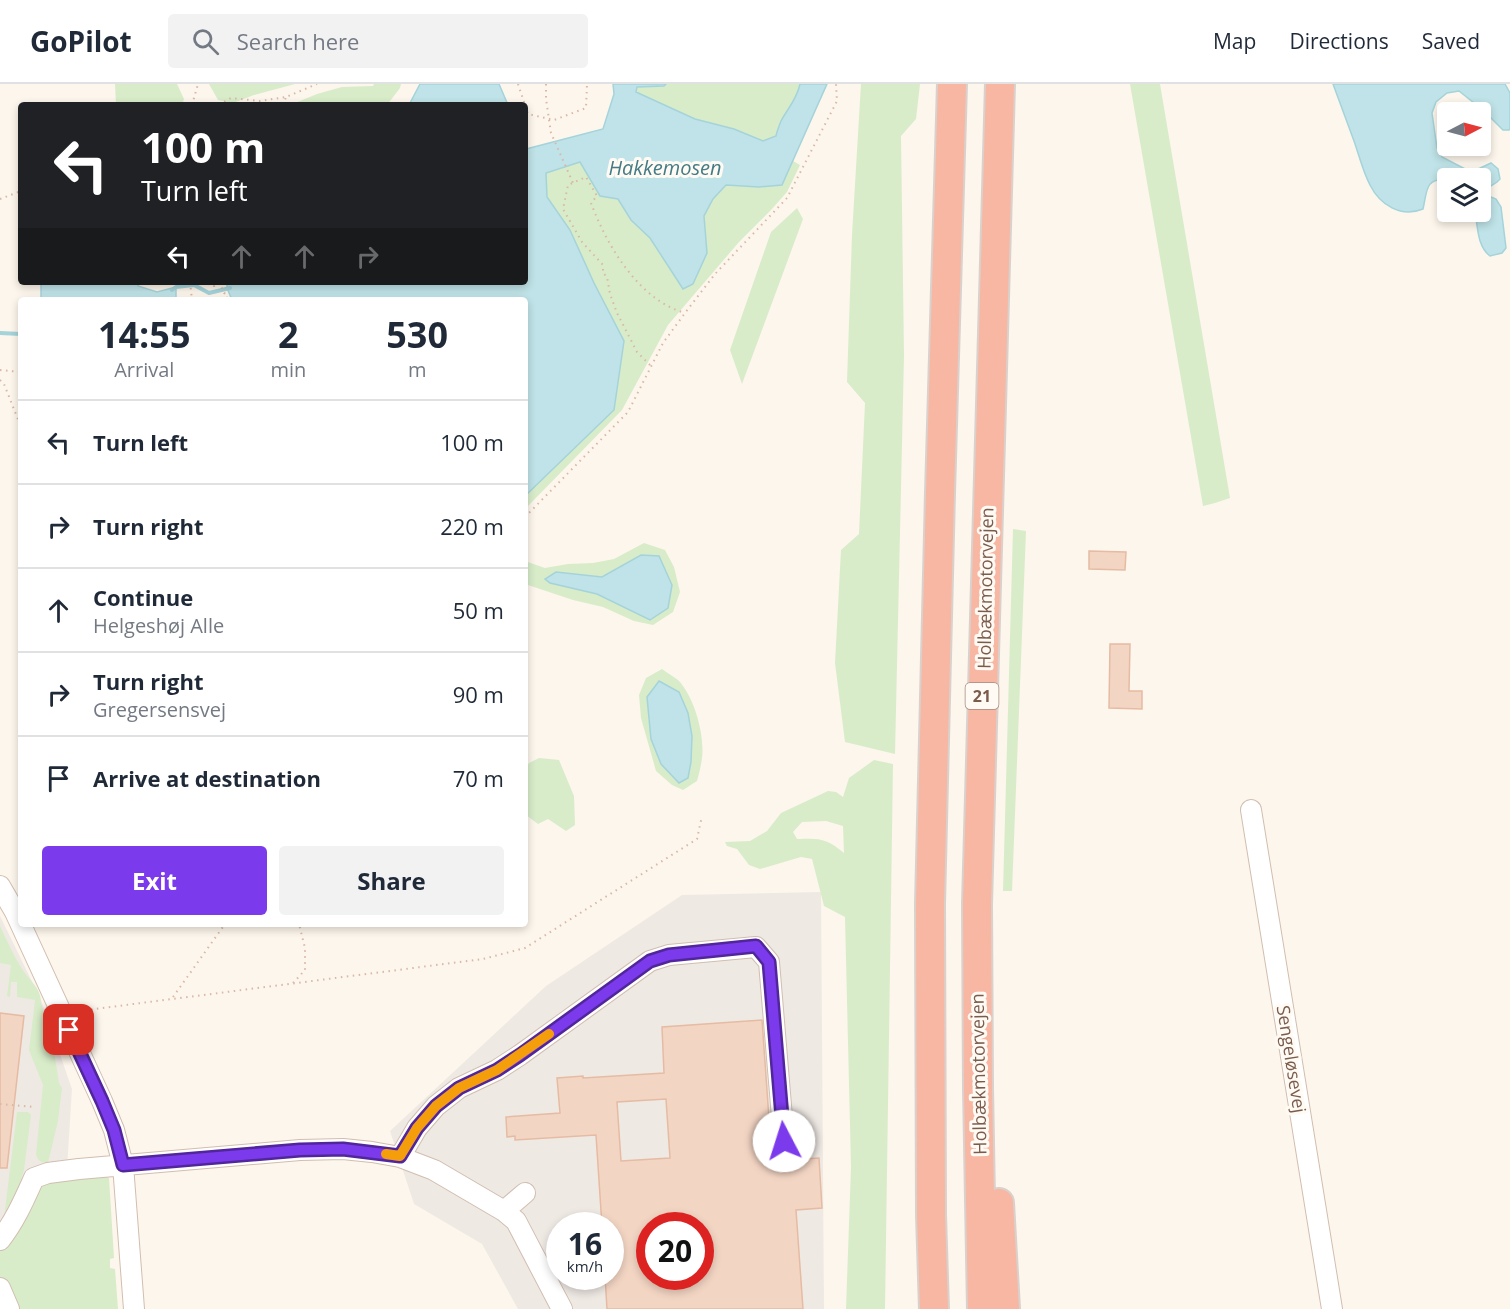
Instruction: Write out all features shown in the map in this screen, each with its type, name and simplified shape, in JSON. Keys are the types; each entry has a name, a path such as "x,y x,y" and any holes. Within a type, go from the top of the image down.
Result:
{"highway":[{"path":"934,1309 931,1203 930,904 952,84"},
{"name":"Holbækmotorvejen","path":"982,1309 977,904 1000,84"},
{"path":"978,1088 997,1170 1005,1309"}],"street":[{"name":"Sengeløsevej","path":"1251,810 1332,1309"},
{"path":"0,886 18,919"},
{"path":"22,927 114,1130 123,1165 134,1309"},
{"path":"400,1156 417,1128 436,1106 459,1088 497,1070 520,1055 650,961 669,955 756,946 769,962 784,1141"},
{"path":"0,1240 21,1209 34,1178 48,1173 300,1150 343,1149 400,1156 434,1170 504,1211 516,1221 562,1309"},
{"path":"504,1211 525,1193"},
{"path":"0,1288 9,1309"}],"path":[{"path":"193,102 198,84"},
{"path":"224,102 231,98 260,101 286,97 317,84"},
{"path":"518,84 524,102"},
{"path":"546,84 551,133 573,183"},
{"path":"528,114 554,120 586,108 587,84"},
{"path":"528,514 628,412 663,343 685,313 715,274 787,198 837,101 836,84"},
{"path":"284,102 286,97"},
{"path":"651,366 637,352 617,312 607,277 603,273 603,265 582,242 563,209 568,185 586,177 597,196 591,203 599,224 631,277 652,297 685,313"},
{"path":"0,199 18,192"},
{"path":"220,285 227,294 226,297"},
{"path":"0,370 18,372"},
{"path":"0,380 4,384 18,419"},
{"path":"60,1012 483,959 525,948 697,839 702,816"},
{"path":"172,998 223,927"},
{"path":"293,983 305,970 305,948 300,927"},
{"path":"0,1104 35,1107"}],"shaded area":[{"path":"821,892 824,1309 518,1309 482,1244 414,1204 390,1131 546,986 682,895"},
{"path":"0,916 41,1000 72,1089 61,1265 0,1309"}],"green space":[{"path":"115,84 177,84 184,99 183,102 116,102"},
{"path":"209,84 295,84 236,102 218,100"},
{"path":"374,84 401,84 389,102 297,102 342,87 373,86"},
{"path":"666,84 800,84 776,136 763,141 734,129 695,119 636,92 637,87"},
{"path":"861,84 920,84 916,119 901,136 904,355 895,754 845,742 835,663 841,550 859,534 865,403 847,382 852,235"},
{"path":"1130,84 1160,84 1230,498 1203,506"},
{"path":"793,161 800,165 787,192 739,242 668,325 622,410 528,506 528,493 614,410 594,283 570,230 547,197 545,173 580,162 600,196 618,199 631,220 650,238 707,253 704,216 713,199 726,185 759,187 782,185"},
{"path":"797,208 803,219 742,384 730,350 771,232"},
{"path":"1013,529 1026,531 1012,891 1003,891"},
{"path":"644,543 665,550 674,567 680,592 673,612 653,625 634,621 603,607 528,585 528,562 545,568 614,559"},
{"path":"662,669 684,687 697,716 702,738 702,761 697,781 683,790 672,785 656,771 641,718 639,695 646,678"},
{"path":"539,758 559,760 574,796 575,825 566,831 548,819 538,824 528,816 529,763"},
{"path":"874,760 893,764 885,1309 846,1309 851,1167 845,917 824,906 812,859 801,857 760,869 749,865 737,849 727,846 725,842 750,841 767,831 781,813 828,791 836,792 843,797 849,778","holes":["826,821 843,826 844,853 822,840 797,839 793,832 802,822"]},
{"path":"0,926 19,964 39,992 62,1088 58,1121 48,1163 40,1161 36,1154 43,1085 29,1050 35,1000 17,997 17,982 11,982 10,997 7,996 11,965 0,963"},
{"path":"17,1112 28,1112 31,1115 24,1170 12,1208 3,1226"},
{"path":"102,1175 109,1178 114,1258 110,1259 110,1268 115,1269 118,1309 0,1309 0,1249 41,1186 69,1177"}],"water":[{"path":"420,84 499,84 507,102 411,102"},
{"name":"Hakkemosen","path":"613,84 666,84 637,87 636,92 695,119 734,129 763,141 776,136 800,84 827,84 782,185 759,187 726,185 713,199 704,216 707,253 693,284 683,289 650,238 631,220 618,199 600,196 580,162 546,173 547,197 570,230 624,341 614,410 528,493 528,297 231,297 227,285 528,285 528,148 603,129 614,94"},
{"path":"1333,84 1505,84 1510,93 1509,130 1503,130 1491,118 1491,102 1473,102 1459,91 1447,93 1436,102 1432,113 1437,156 1441,156 1463,168 1437,168 1437,181 1428,187 1423,209 1399,211 1385,204 1374,192 1365,175"},
{"path":"1491,163 1498,169 1500,179 1491,186 1491,168 1480,168"},
{"path":"1491,197 1496,199 1501,207 1506,248 1502,253 1490,256 1480,242 1477,222 1491,222"},
{"path":"41,285 138,285 157,292 176,287 176,297 41,297"},
{"path":"641,555 659,556 672,585 668,608 650,620 597,594 550,583 545,579 556,572 602,577"},
{"path":"659,681 679,692 688,713 692,736 691,762 688,778 679,783 661,764 651,739 647,697"}],"building":[{"path":"1089,551 1126,552 1125,570 1089,569"},
{"path":"1110,644 1130,644 1129,691 1142,691 1142,709 1109,708"},
{"path":"0,1013 24,1016 7,1168 0,1168"},
{"path":"762,1020 772,1161 819,1158 822,1208 796,1210 803,1309 607,1309 606,1290 624,1290 624,1212 601,1212 596,1135 515,1140 515,1136 507,1137 506,1117 560,1113 557,1078 664,1073 662,1027","holes":["666,1099 670,1158 621,1161 617,1102"]}],"waterway":[{"path":"172,290 176,287 194,285 209,293 230,288"},
{"path":"0,333 18,334"}],"slow traffic":[{"path":"386,1154 400,1156 417,1128 436,1106 459,1088 497,1070 549,1034"}],"route":[{"path":"69,1030 114,1130 123,1165 300,1150 343,1149 400,1156 417,1128 436,1106 459,1088 497,1070 520,1055 650,961 669,955 756,946 769,962 784,1141"}]}
